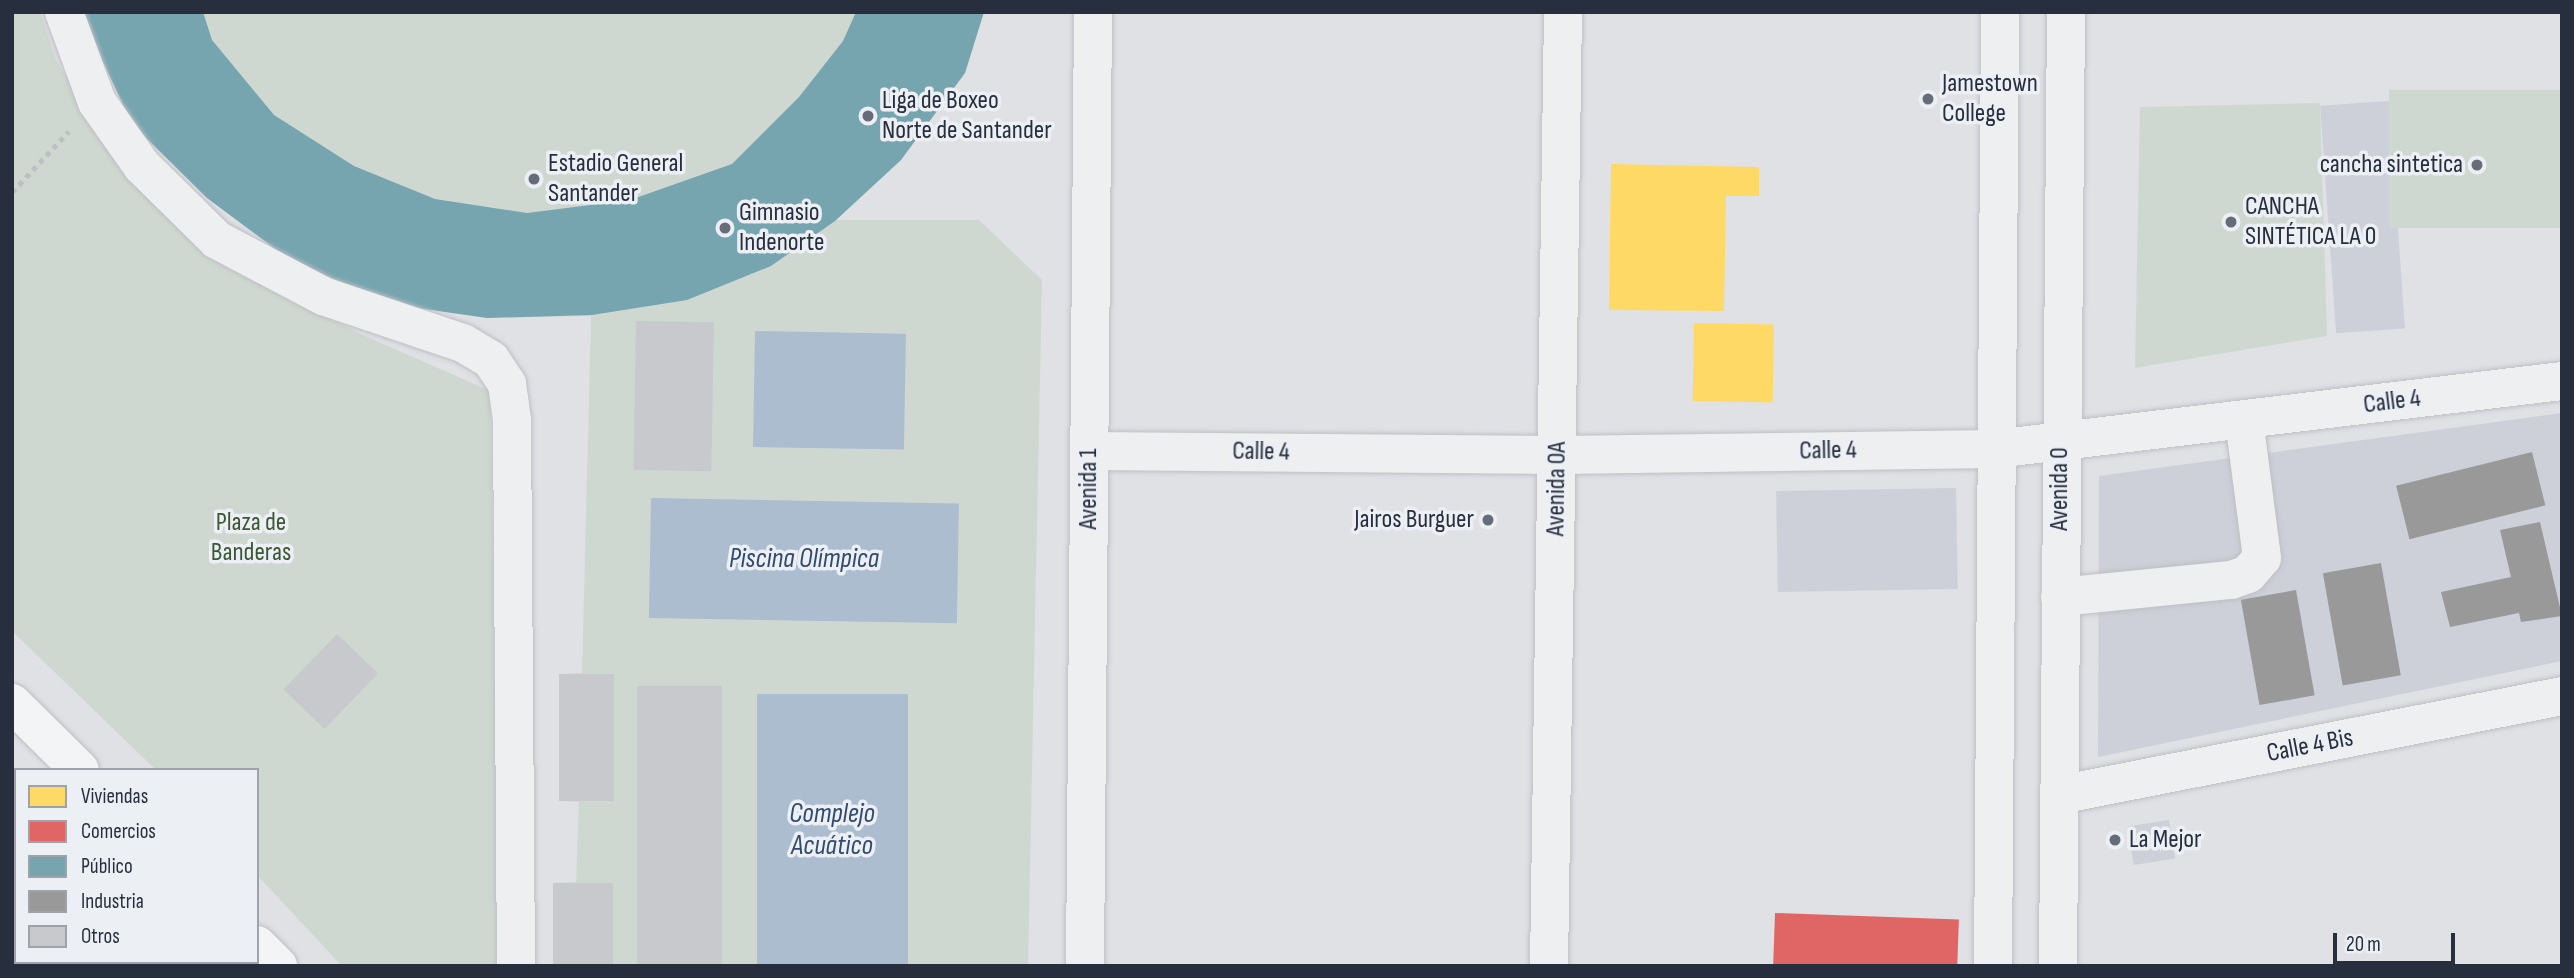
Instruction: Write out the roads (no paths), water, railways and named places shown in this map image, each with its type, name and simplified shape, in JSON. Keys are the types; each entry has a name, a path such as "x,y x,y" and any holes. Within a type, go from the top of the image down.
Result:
{"main road":[{"path":"12,703 78,768"},
{"path":"259,947 278,966"}],"street":[{"path":"64,12 97,102 142,166 217,240 323,296 463,343 491,360 507,384 512,421 516,966"},
{"name":"Avenida 1","path":"1085,966 1093,12"},
{"name":"Avenida 0A","path":"1549,966 1563,12"},
{"path":"1993,966 2000,12"},
{"name":"Avenida 0","path":"2058,966 2060,442 2066,12"},
{"name":"Calle 4","path":"1089,451 1558,455 1995,449 2562,381"},
{"path":"2060,597 2231,580 2248,574 2262,558 2244,420"},
{"name":"Calle 4 Bis","path":"2059,795 2562,696"}],"water":[{"path":"755,331 906,334 904,450 753,447"},
{"name":"Piscina Olímpica","path":"651,498 959,503 957,623 649,618"},
{"name":"Complejo Acuático","path":"757,694 908,694 908,966 757,966"}],"place":[{"name":"Jamestown College","path":"1928,99"},
{"name":"Liga de Boxeo Norte de Santander","path":"868,116"},
{"name":"cancha sintetica","path":"2477,165"},
{"name":"Estadio General Santander","path":"534,179"},
{"name":"CANCHA SINTÉTICA LA 0","path":"2231,222"},
{"name":"Gimnasio Indenorte","path":"725,228"},
{"name":"Jairos Burguer","path":"1488,520"},
{"name":"La Mejor","path":"2115,840"}],"park label":[{"name":"Plaza de Banderas","path":"251,538"}]}
